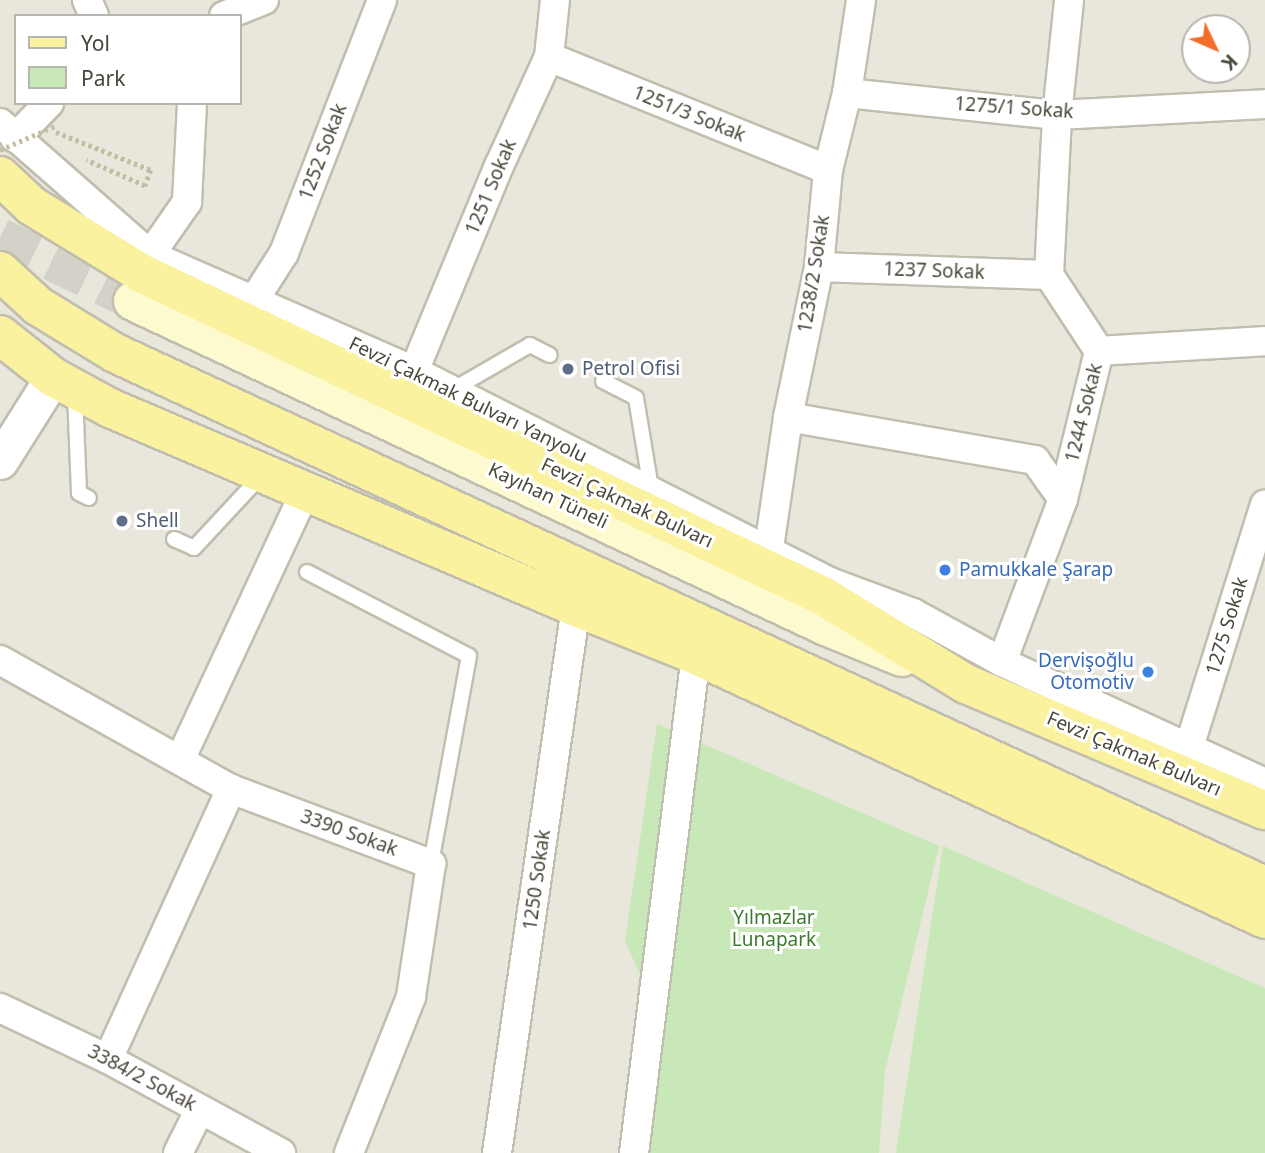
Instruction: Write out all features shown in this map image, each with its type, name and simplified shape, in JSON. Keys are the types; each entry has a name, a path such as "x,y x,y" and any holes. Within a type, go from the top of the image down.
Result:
{"main road":[{"name":"Fevzi Çakmak Bulvarı","path":"0,176 32,206 143,274 823,596 966,684 1265,810"},
{"path":"0,271 38,306 115,353 1265,886"},
{"name":"Kayıhan Tüneli","path":"133,301 813,620 966,684"},
{"path":"0,335 64,382 110,408 576,607 696,655 1265,919"}],"street":[{"path":"229,14 264,0"},
{"name":"1252 Sokak","path":"254,300 284,253 382,0"},
{"name":"1251 Sokak","path":"414,371 499,166 549,57 555,0"},
{"name":"1238/2 Sokak","path":"769,548 788,417 819,267 828,170 847,93 861,0"},
{"path":"1049,275 1058,115 1069,0"},
{"name":"1251/3 Sokak","path":"549,57 828,170"},
{"name":"1275/1 Sokak","path":"847,93 1058,115 1265,104"},
{"path":"150,255 187,202 192,105"},
{"name":"Fevzi Çakmak Bulvarı Yanyolu","path":"29,130 150,255 414,371 769,548 830,582 913,613 1002,662 1265,783"},
{"name":"1237 Sokak","path":"819,267 1049,275"},
{"name":"1244 Sokak","path":"1002,662 1063,499 1099,351 1049,275"},
{"path":"1099,351 1265,341"},
{"path":"0,461 64,382"},
{"path":"788,417 1035,460 1063,499"},
{"path":"180,760 304,492"},
{"name":"1275 Sokak","path":"1189,747 1265,505"},
{"name":"1250 Sokak","path":"497,1153 576,607"},
{"path":"634,1153 696,655"},
{"name":"3390 Sokak","path":"0,660 231,789 431,864"},
{"path":"108,1059 231,789"},
{"path":"349,1153 411,997 431,864"},
{"name":"3384/2 Sokak","path":"0,1008 108,1059 281,1153"},
{"path":"178,1153 200,1109"}],"lane":[{"path":"452,390 530,345 550,355"},
{"path":"603,381 636,398 651,489"},
{"path":"64,382 79,493 89,498"},
{"path":"174,539 194,548 262,474"},
{"path":"307,572 469,656 431,864"}],"path":[{"path":"29,130 151,170 145,186 83,159"}],"shaded area":[{"path":"0,0 1265,0 1265,1153 0,1153"}],"green space":[{"name":"Yılmazlar Lunapark","path":"657,724 939,846 885,1071 879,1153 629,1153 649,995 625,941"},
{"path":"943,846 1265,988 1265,1153 896,1153"}],"tunnel":[{"path":"0,237 133,301"}],"place":[{"name":"Petrol Ofisi","path":"568,369"},
{"name":"Shell","path":"122,521"},
{"name":"Pamukkale Şarap","path":"945,570"},
{"name":"Dervişoğlu Otomotiv","path":"1148,672"}]}
